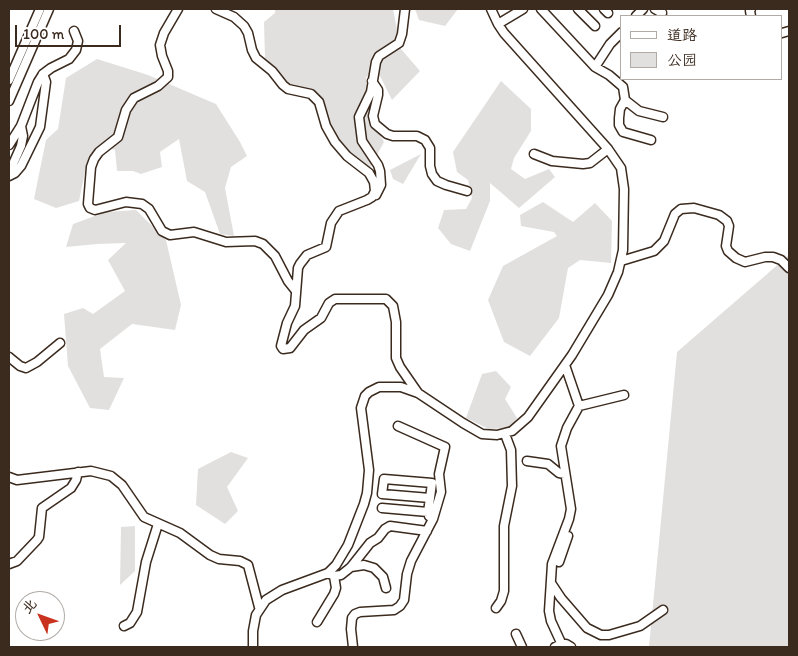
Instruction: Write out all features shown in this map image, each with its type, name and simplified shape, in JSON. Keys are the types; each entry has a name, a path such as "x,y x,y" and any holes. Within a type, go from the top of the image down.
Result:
{"street":[{"path":"9,80 40,9"},
{"path":"9,102 49,9"},
{"path":"178,9 164,33 160,45 168,71 168,78 158,86 134,98 126,110 118,136 99,152 94,159 91,167 88,204 90,208 95,210 126,202 142,204 149,209 162,231 170,234 194,232 226,242 255,241 270,249 288,281 297,292"},
{"path":"216,9 234,17 244,26 256,58 272,71 283,85 288,89 311,94 319,102 326,126 335,142 347,156 372,177 375,187 372,197"},
{"path":"406,9 402,34 398,44 379,56 376,62 369,97 360,118 362,141 380,171 380,189 372,197 357,205 345,208 334,216 326,247 307,255 300,264 296,284 295,306 281,342 284,349 290,348 304,330 321,318 330,303 335,299 386,298 393,306 395,316 396,358 418,393"},
{"path":"317,622 334,594 336,588 331,574 357,525 367,493 368,464 361,408 365,396 374,388 385,386 400,387 418,393 482,434 497,435 512,431 523,422 565,365 608,296 621,261 623,250 624,178 621,168 608,149 498,24 491,9"},
{"path":"498,24 523,9"},
{"path":"541,9 595,67 609,75 623,87 625,100 620,109 619,118 619,125 623,132 651,140"},
{"path":"578,9 595,26"},
{"path":"9,145 21,126 43,74 69,59 76,50 78,41 74,31"},
{"path":"595,67 610,44 620,34"},
{"path":"9,175 15,173 21,166 40,126 46,82 43,74"},
{"path":"372,81 378,90 373,116 375,124 393,136 418,136 425,140 430,148 432,174 438,181 467,192"},
{"path":"625,100 638,111 663,117"},
{"path":"9,175 21,146 23,136 21,126"},
{"path":"534,154 552,161 583,164 590,162 608,149"},
{"path":"621,261 654,251 664,241 675,214 680,209 694,208 724,217 729,226 726,246 728,251 736,258 745,262 773,257 781,260 789,268"},
{"path":"9,357 20,366 26,368 37,362 60,343"},
{"path":"565,365 579,406 567,428 561,446 571,504 569,519 554,556 549,611 559,646 566,644 571,647"},
{"path":"579,406 624,395"},
{"path":"353,647 352,618 355,614 394,610 404,600 407,574 411,561 433,519 441,492 440,474 445,447 398,426"},
{"path":"496,608 504,591 504,526 512,486 511,450 505,434"},
{"path":"527,461 548,464 560,473 565,474"},
{"path":"9,477 17,480 78,472 98,472 111,476 122,485 144,517 180,533 210,555 240,561 248,565 260,607"},
{"path":"9,564 17,561 37,540 39,537 42,508 71,488 78,472"},
{"path":"430,498 382,494 384,478 432,483 430,498 428,512 429,516 433,519"},
{"path":"559,562 575,517 575,509 571,504"},
{"path":"382,508 428,512"},
{"path":"124,626 130,623 138,612 146,562 158,524"},
{"path":"253,647 254,623 260,607 266,600 282,590 331,574 341,574 351,567 370,543 390,526 427,531"},
{"path":"351,567 364,564 374,568 383,578 386,588"},
{"path":"551,583 561,598 588,628 601,635 609,635 640,626 663,610"},
{"path":"516,634 522,647"}],"green space":[{"path":"275,9 393,9 401,49 420,71 392,100 380,76 366,77 368,112 384,142 370,168 345,149 330,125 320,98 311,89 287,85 265,59 264,22 275,13"},
{"path":"415,9 458,9 445,26 419,20"},
{"path":"97,59 148,75 216,104 247,156 231,167 225,188 234,236 220,234 205,192 187,181 179,139 160,152 162,167 141,174 133,171 117,171 115,150 101,145 87,162 79,201 56,208 34,199 46,140 58,129 66,78"},
{"path":"501,81 531,109 531,131 514,158 511,169 525,179 549,169 555,177 519,208 490,183 490,201 470,251 451,244 438,228 444,210 466,209 472,198 468,180 457,172 453,152"},
{"path":"421,154 403,184 393,179 390,170"},
{"path":"543,202 573,222 595,203 612,221 611,263 580,260 568,268 559,318 530,356 504,342 488,300 503,266 557,236 554,232 521,226 520,215"},
{"path":"136,210 166,240 181,305 175,330 132,324 100,349 104,377 124,378 109,410 90,408 68,366 64,314 83,308 93,314 125,291 108,260 126,243 66,247 73,224 106,212"},
{"path":"789,255 789,647 649,647 677,352"},
{"path":"496,371 511,387 505,399 517,418 510,428 489,429 466,418 482,374"},
{"path":"231,452 248,458 227,487 238,511 225,524 196,505 198,469"},
{"path":"135,526 135,571 120,585 121,527"}]}
